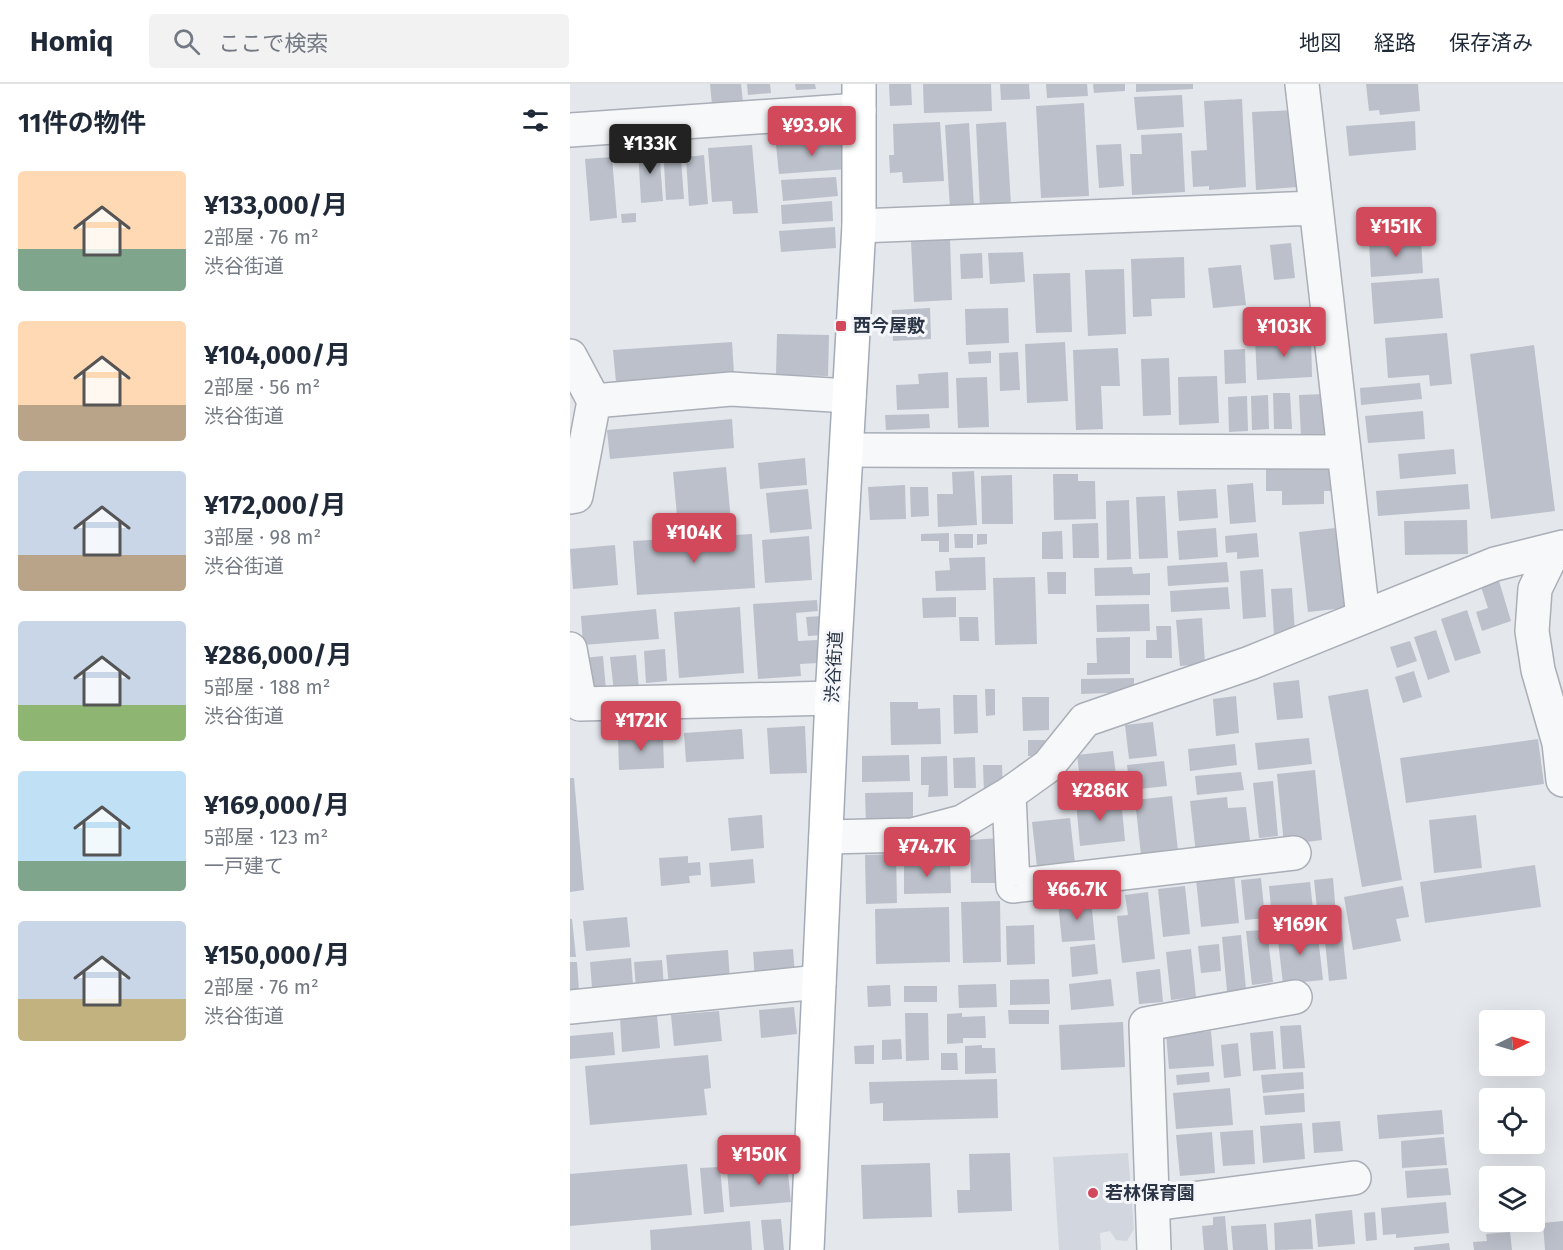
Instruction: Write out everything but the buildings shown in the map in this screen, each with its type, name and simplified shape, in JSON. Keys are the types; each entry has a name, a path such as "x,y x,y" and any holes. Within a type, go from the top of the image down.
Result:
{"main road":[{"name":"渋谷街道","path":"807,1250 832,698 859,226 859,97"}],"street":[{"path":"1302,84 1363,617"},
{"path":"570,130 859,97"},
{"path":"859,226 1315,208"},
{"path":"570,356 594,400 572,505"},
{"path":"594,400 731,389 849,396"},
{"path":"847,450 1344,452"},
{"path":"826,837 913,835 962,822 1009,794 1048,766 1085,720 1250,663 1495,564 1558,550"},
{"path":"1558,550 1535,589 1532,631 1538,670 1559,743 1563,780"},
{"path":"570,649 575,704 832,698"},
{"path":"1009,794 1013,885 1294,853"},
{"path":"570,1007 819,982"},
{"path":"1154,1250 1146,1024 1295,997"},
{"path":"1153,1204 1354,1178"}],"shaded area":[{"name":"若林保育園","path":"1128,1153 1134,1229 1127,1241 1116,1240 1110,1231 1100,1233 1101,1250 1059,1250 1053,1157"}],"place":[{"name":"西今屋敷","path":"841,326"},
{"name":"若林保育園","path":"1093,1193"}]}
